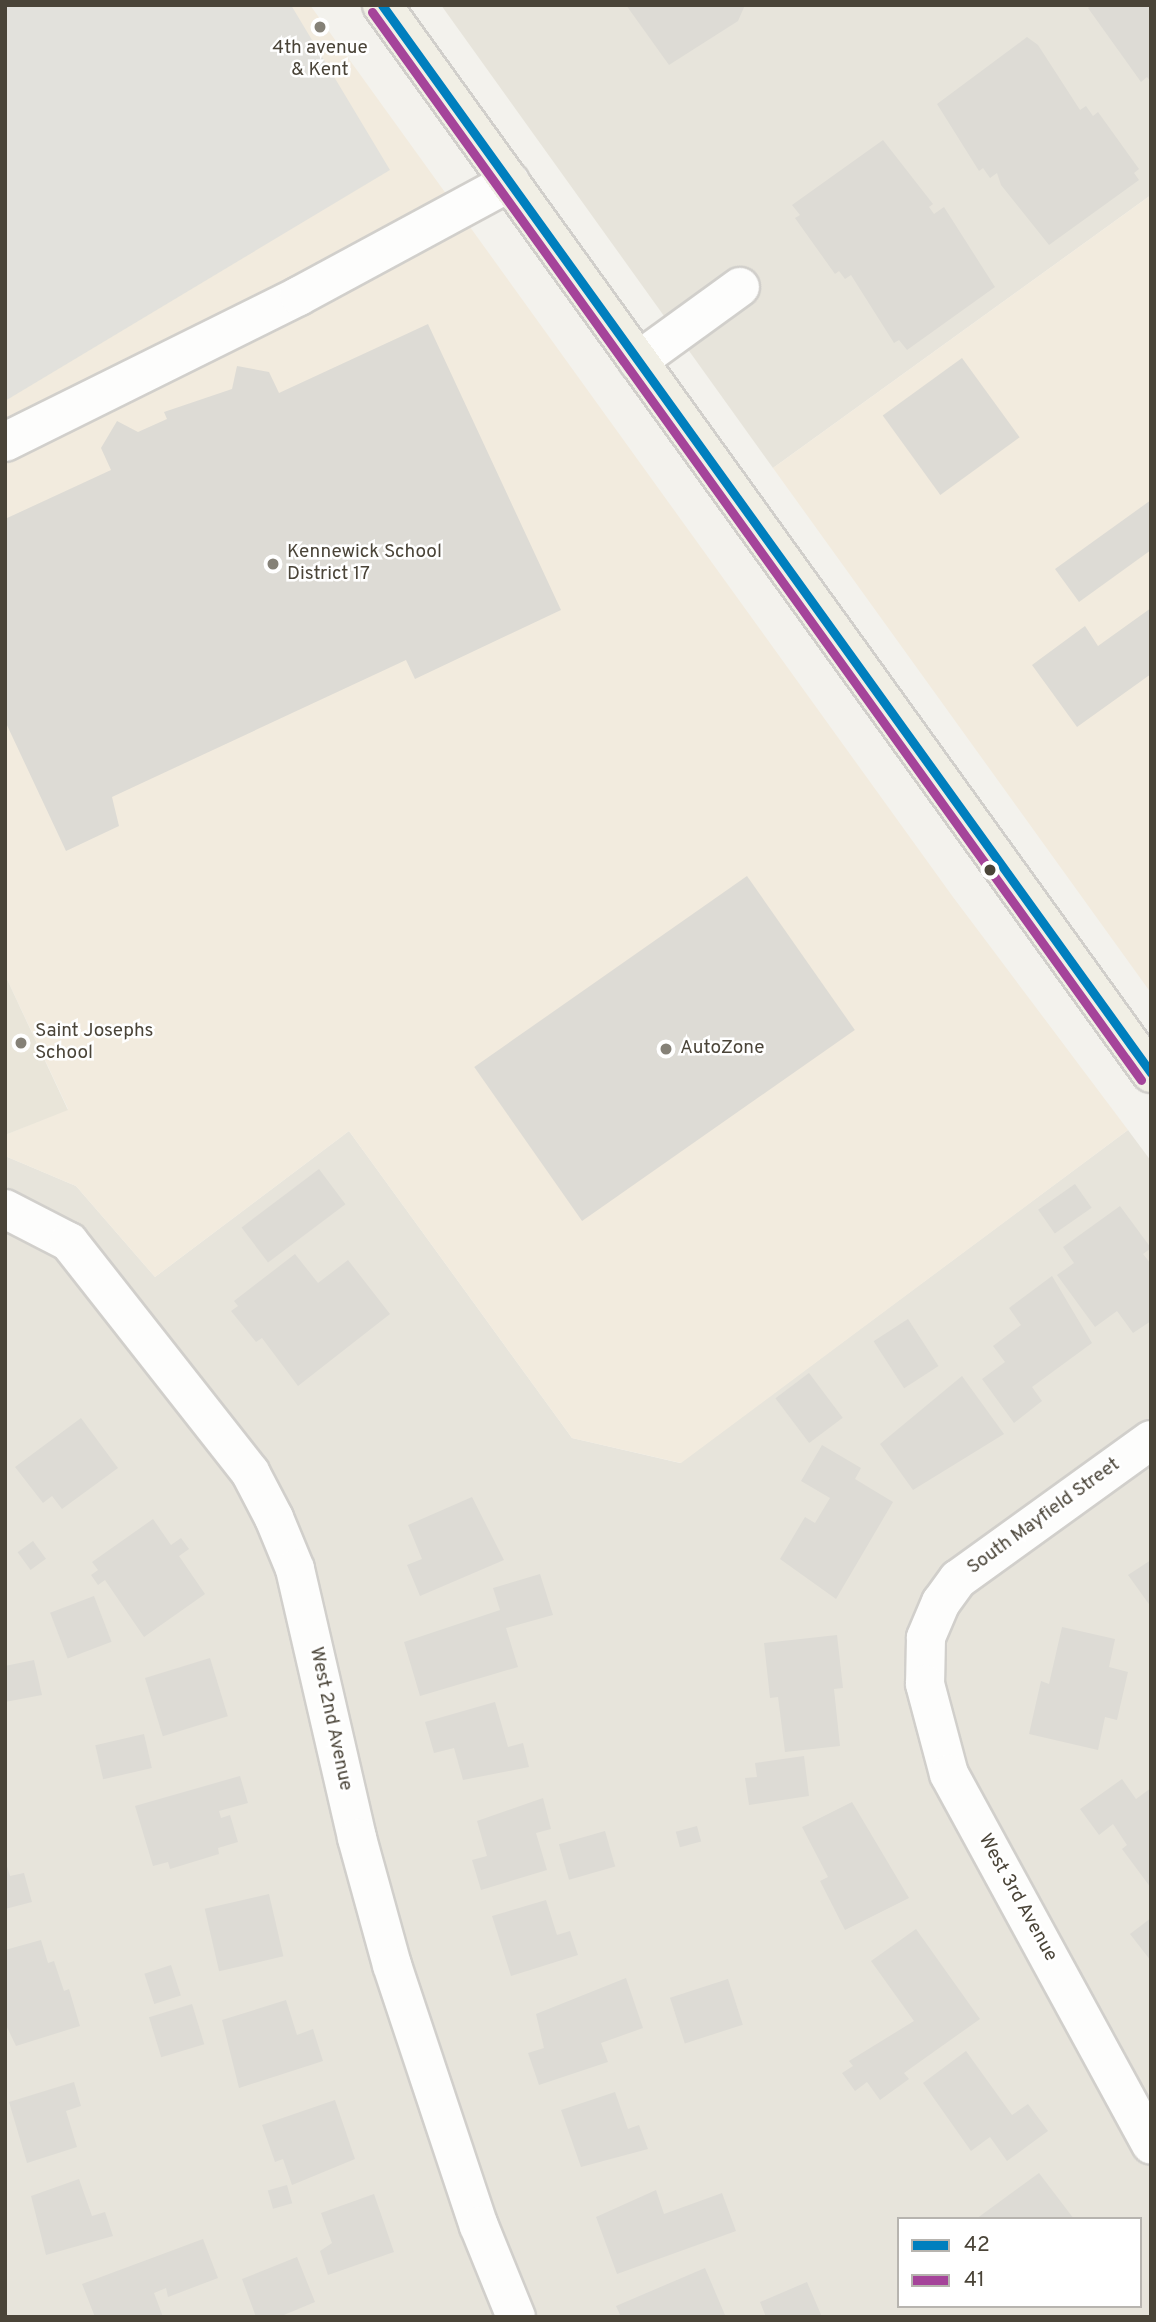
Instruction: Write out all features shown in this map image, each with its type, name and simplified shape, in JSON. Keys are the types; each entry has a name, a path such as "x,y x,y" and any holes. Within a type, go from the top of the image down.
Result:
{"main road":[{"path":"382,5 1151,1073"}],"street":[{"path":"5,442 299,296 510,182"},
{"path":"638,361 740,286"},
{"name":"West 2nd Avenue","path":"5,1209 69,1242 250,1472 274,1518 295,1569 357,1838 392,1965 479,2226 516,2317"},
{"name":"South Mayfield Street","path":"926,1638 940,1602 958,1579 1151,1440"},
{"name":"West 3rd Avenue","path":"926,1638 927,1695 949,1774 1151,2144"}],"shaded area":[{"path":"5,5 310,5 953,897 1128,1130 681,1463 572,1438 349,1131 155,1277 76,1186 5,1156 5,1135 68,1109 5,975"},
{"path":"5,5 291,5 390,170 5,401"},
{"path":"441,5 1151,5 1151,195 773,468"},
{"path":"1151,195 1151,993 773,468"},
{"name":"Saint Josephs School","path":"5,975 68,1110 5,1135"},
{"path":"1128,1130 1151,1161 1151,2317 5,2317 5,1156 76,1186 155,1277 349,1131 572,1438 680,1463"}],"building":[{"path":"626,5 745,5 738,21 669,65"},
{"path":"1091,5 1151,5 1151,82 1147,77 1141,82 1088,8"},
{"path":"1027,37 1038,45 1080,110 1086,106 1093,116 1098,112 1139,169 1134,173 1139,180 1049,245 1001,185 997,173 990,178 983,168 979,171 937,104"},
{"path":"883,140 933,204 929,207 934,214 944,207 995,287 907,350 899,340 894,343 851,275 845,279 839,271 835,274 795,218 800,215 792,205"},
{"name":"Kennewick School District 17","path":"428,324 561,610 415,679 406,660 112,797 119,826 66,851 5,721 5,519 111,470 101,448 117,421 138,432 167,419 164,412 232,389 237,366 269,372 279,393"},
{"path":"962,358 1020,437 940,495 883,416"},
{"path":"1151,500 1151,550 1079,602 1055,569"},
{"path":"1151,608 1151,674 1077,727 1032,665 1085,626 1098,646"},
{"name":"AutoZone","path":"747,876 855,1030 582,1221 474,1067"},
{"path":"319,1169 345,1204 268,1263 242,1227"},
{"path":"1075,1184 1092,1208 1055,1234 1038,1210"},
{"path":"1120,1206 1151,1248 1143,1254 1151,1264 1151,1321 1133,1333 1117,1311 1095,1327 1057,1275 1074,1263 1063,1247"},
{"path":"295,1254 318,1283 348,1260 390,1314 298,1386 262,1338 256,1342 231,1311 238,1306 234,1301"},
{"path":"1052,1276 1092,1343 1032,1387 1042,1401 1014,1423 982,1379 1005,1362 993,1346 1021,1325 1009,1308"},
{"path":"908,1319 938,1366 904,1388 874,1341"},
{"path":"809,1373 843,1418 809,1443 775,1398"},
{"path":"962,1376 1004,1434 913,1490 880,1444"},
{"path":"81,1418 118,1468 62,1509 52,1496 43,1503 15,1467"},
{"path":"822,1445 861,1468 855,1479 893,1502 836,1599 780,1559 805,1517 815,1523 830,1498 801,1481"},
{"path":"472,1497 504,1560 420,1596 407,1565 422,1559 408,1525"},
{"path":"153,1519 171,1545 181,1538 189,1549 179,1556 205,1594 144,1637 105,1580 98,1585 91,1575 98,1570 92,1562"},
{"path":"33,1541 46,1559 31,1570 18,1552"},
{"path":"1151,1560 1151,1607 1128,1575"},
{"path":"540,1574 553,1615 506,1628 518,1667 420,1696 404,1642 500,1610 493,1588"},
{"path":"94,1596 112,1642 68,1659 50,1613"},
{"path":"1062,1627 1115,1639 1109,1667 1128,1672 1117,1720 1105,1717 1098,1750 1029,1734 1041,1681 1049,1684"},
{"path":"837,1635 843,1688 834,1689 840,1746 785,1752 778,1697 770,1698 764,1643"},
{"path":"210,1658 228,1716 163,1736 145,1678"},
{"path":"34,1660 42,1695 5,1702 5,1666"},
{"path":"495,1702 508,1747 523,1743 529,1767 463,1780 454,1748 434,1753 425,1722"},
{"path":"144,1734 152,1768 103,1779 95,1745"},
{"path":"804,1756 809,1796 749,1805 745,1778 757,1777 755,1763"},
{"path":"240,1776 248,1803 219,1811 221,1818 230,1815 238,1842 218,1848 219,1854 170,1869 168,1862 153,1866 135,1806"},
{"path":"1122,1779 1136,1799 1151,1788 1151,1888 1122,1849 1127,1845 1113,1824 1099,1835 1080,1809"},
{"path":"543,1798 551,1829 536,1833 547,1870 481,1890 472,1860 487,1856 477,1821"},
{"path":"852,1802 909,1898 845,1930 820,1881 828,1877 802,1827"},
{"path":"697,1826 701,1841 680,1847 676,1832"},
{"path":"605,1831 615,1867 569,1880 559,1844"},
{"path":"5,1860 10,1876 24,1873 32,1902 5,1909"},
{"path":"269,1894 283,1956 219,1971 205,1909"},
{"path":"546,1900 557,1935 570,1931 578,1955 511,1976 492,1916"},
{"path":"1151,1918 1151,1961 1130,1934"},
{"path":"916,1929 980,2019 904,2073 909,2079 880,2100 867,2082 855,2091 842,2073 853,2066 849,2061 914,2021 871,1961"},
{"path":"41,1940 48,1963 54,1961 64,1991 69,1989 80,2026 16,2046 5,2023 5,1950"},
{"path":"171,1965 181,1995 154,2004 144,1974"},
{"path":"626,1978 643,2028 601,2043 608,2062 539,2085 528,2053 544,2048 536,2014"},
{"path":"728,1979 743,2025 685,2044 670,1998"},
{"path":"286,2000 297,2035 313,2029 323,2061 239,2088 222,2020"},
{"path":"192,2004 204,2044 161,2057 149,2017"},
{"path":"966,2051 1012,2115 1028,2104 1048,2131 1007,2161 990,2137 971,2151 923,2083"},
{"path":"74,2082 81,2106 66,2111 77,2147 27,2163 9,2102"},
{"path":"615,2092 628,2129 639,2125 648,2149 581,2167 561,2110"},
{"path":"335,2100 355,2159 292,2185 283,2159 275,2162 262,2125"},
{"path":"1039,2173 1072,2217 979,2217"},
{"path":"79,2179 92,2216 105,2212 113,2236 46,2255 31,2196"},
{"path":"287,2185 292,2203 273,2209 268,2191"},
{"path":"656,2190 664,2214 722,2193 736,2231 617,2274 596,2217"},
{"path":"374,2194 394,2252 328,2275 320,2251 332,2243 321,2213"},
{"path":"203,2239 218,2278 168,2297 166,2288 154,2293 163,2317 95,2317 82,2284"},
{"path":"297,2257 315,2302 279,2317 256,2317 242,2279"},
{"path":"705,2268 725,2315 621,2317 616,2306"},
{"path":"807,2282 822,2317 766,2317 760,2302"}],"transit line":[{"name":"42","path":"382,5 1151,1073"},
{"name":"41","path":"372,12 1141,1080"}],"place":[{"name":"4th avenue & Kent","path":"320,27"},
{"name":"Kennewick School District 17","path":"273,564"},
{"name":"Saint Josephs School","path":"21,1043"},
{"name":"AutoZone","path":"666,1049"}]}
